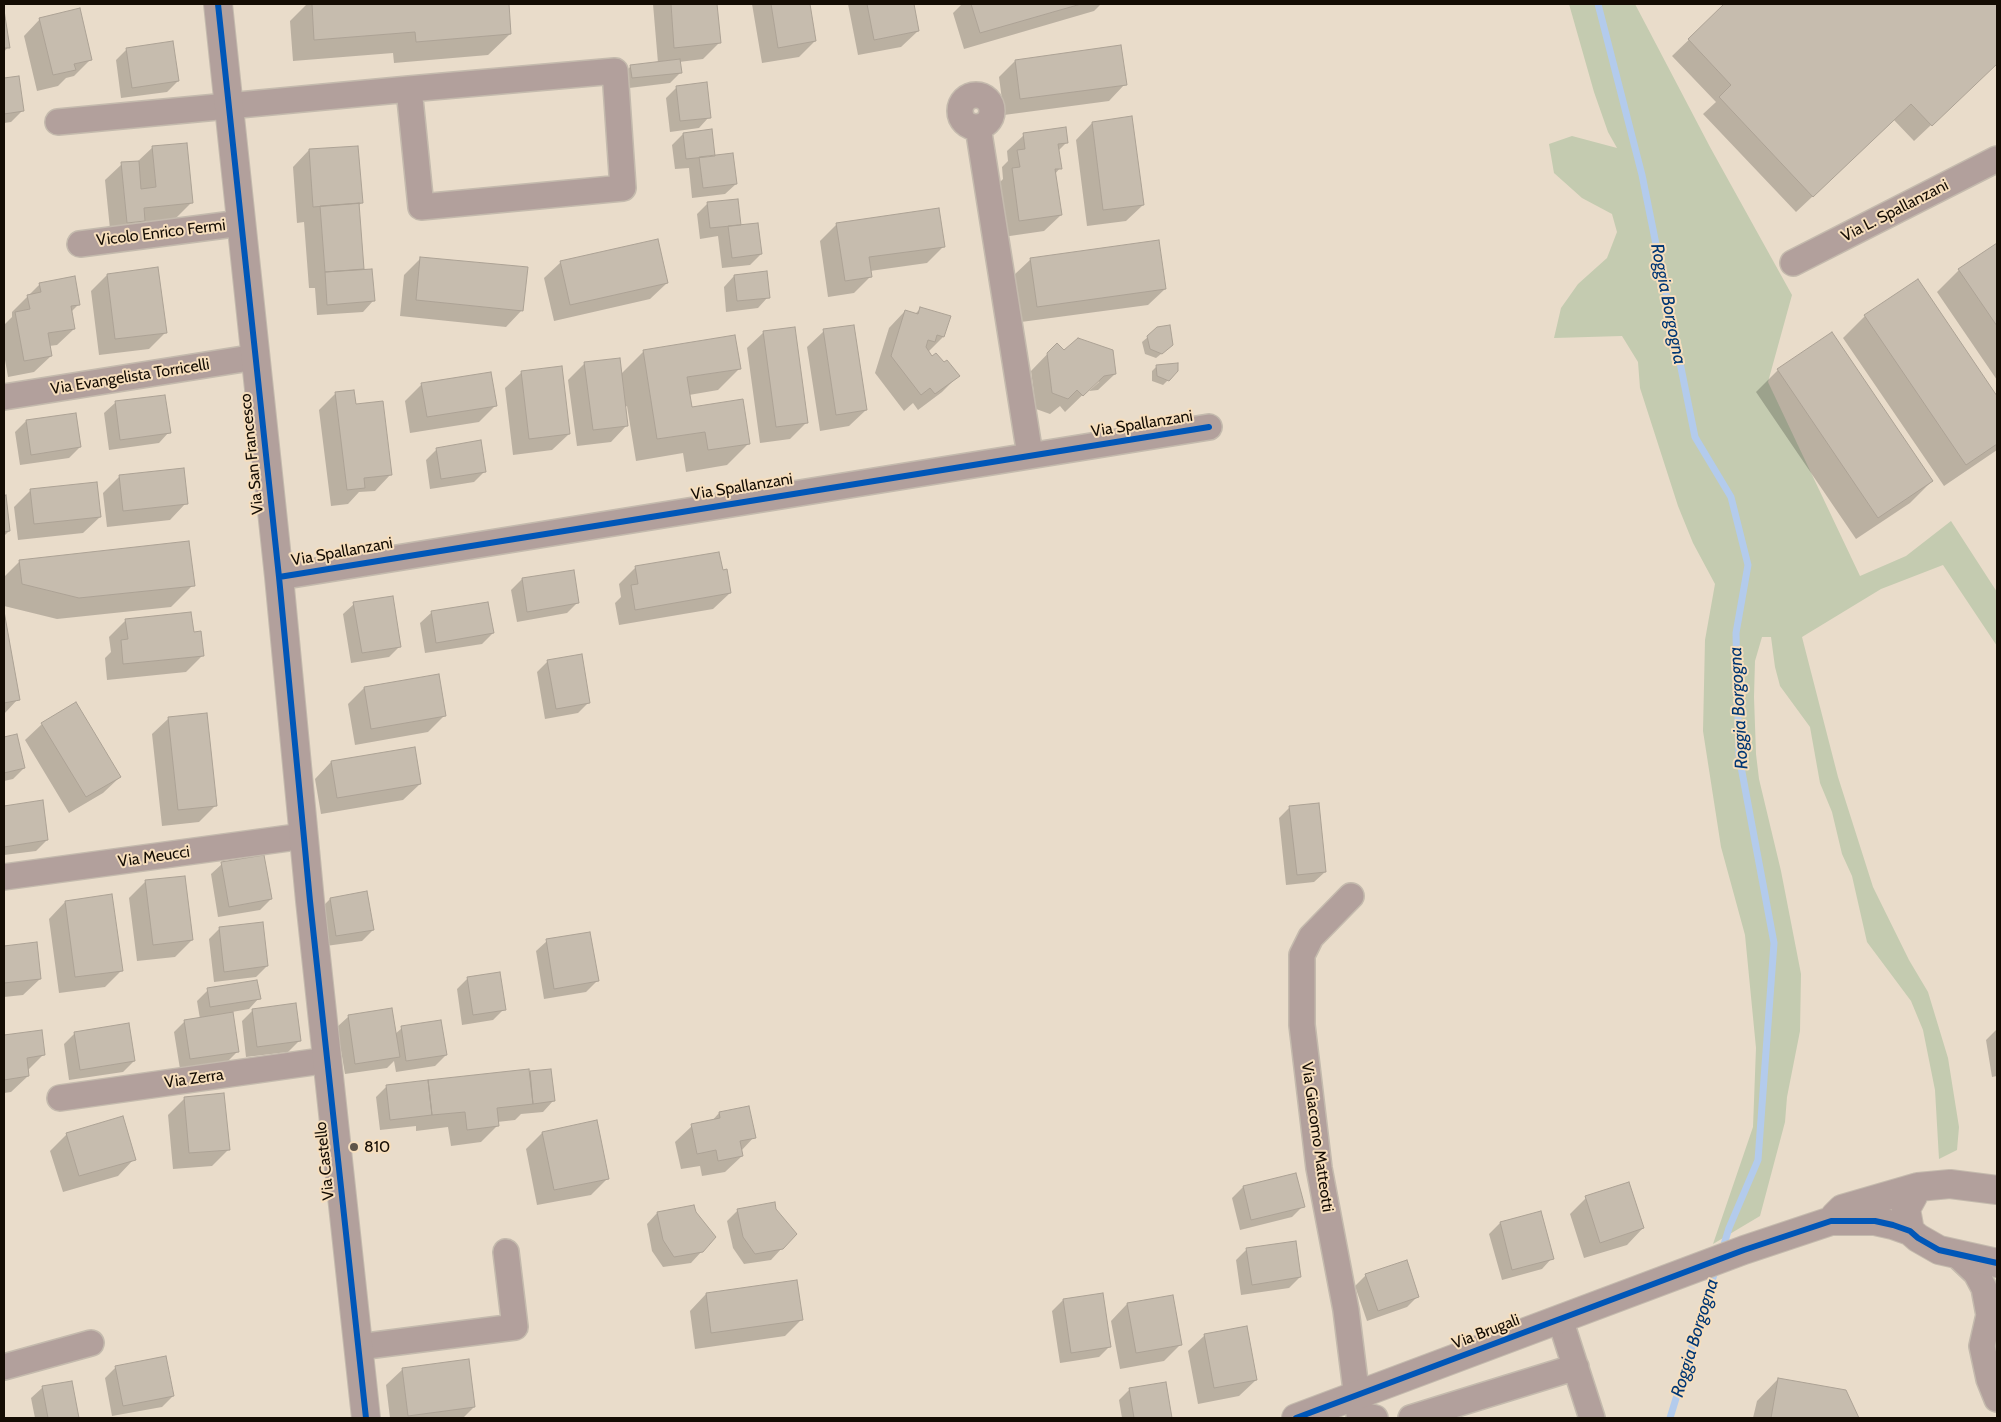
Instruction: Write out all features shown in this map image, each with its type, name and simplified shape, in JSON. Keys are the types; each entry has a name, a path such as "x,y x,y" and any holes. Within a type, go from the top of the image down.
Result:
{"street":[{"name":"Via San Francesco","path":"218,4 279,577 310,901"},
{"path":"58,122 408,89 615,71 623,188 421,207 408,89"},
{"path":"978,127 1030,455"},
{"name":"Via L. Spallanzani","path":"1793,263 1997,159"},
{"name":"Vicolo Enrico Fermi","path":"80,244 241,223"},
{"name":"Via Evangelista Torricelli","path":"4,396 256,357"},
{"name":"Via Spallanzani","path":"279,577 1209,427"},
{"name":"Via Meucci","path":"4,877 304,836"},
{"name":"Via Giacomo Matteotti","path":"1351,896 1311,937 1302,955 1302,1025 1318,1168 1346,1310 1356,1396"},
{"name":"Via Castello","path":"310,901 366,1418"},
{"name":"Via Zerra","path":"60,1098 328,1060"},
{"path":"1831,1221 1842,1210 1918,1187 1950,1184 1997,1190"},
{"path":"1910,1231 1906,1209 1918,1187"},
{"path":"1831,1221 1875,1220 1910,1231 1939,1250 1997,1263"},
{"name":"Via Brugali","path":"1296,1418 1744,1250 1831,1221"},
{"path":"359,1347 515,1327 506,1252"},
{"path":"1956,1255 1976,1273 1993,1311 1982,1346 1989,1380 1997,1399"},
{"path":"1560,1319 1592,1418"},
{"path":"4,1367 91,1343"},
{"path":"1411,1418 1576,1367"},
{"path":"1356,1396 1359,1414 1375,1418"}],"green space":[{"path":"1569,4 1635,4 1710,147 1792,295 1768,382 1860,576 1906,556 1951,521 1997,592 1997,646 1943,565 1881,589 1802,637 1838,777 1873,887 1909,960 1928,992 1948,1058 1959,1127 1957,1150 1939,1159 1935,1090 1923,1030 1911,1001 1867,942 1852,876 1842,854 1832,812 1820,783 1810,727 1780,686 1771,637 1762,637 1755,661 1756,754 1759,779 1781,871 1801,974 1800,1031 1787,1097 1785,1122 1760,1216 1713,1244 1753,1127 1756,1048 1745,935 1721,847 1703,731 1705,640 1715,584 1693,543 1678,506 1640,388 1638,362 1622,336 1554,338 1561,308 1578,284 1607,258 1617,232 1612,214 1582,198 1554,173 1549,144 1572,136 1617,148 1608,132 1594,92"}],"building":[{"path":"312,4 509,4 511,34 416,42 415,32 314,40"},
{"path":"671,4 717,4 721,43 674,48"},
{"path":"771,4 810,4 816,41 778,48"},
{"path":"867,4 914,4 919,31 874,40"},
{"path":"971,4 1081,4 980,33"},
{"path":"1724,4 1997,4 1997,64 1932,126 1911,104 1813,197 1719,97 1731,85 1688,39"},
{"path":"80,8 92,60 74,64 76,70 53,75 39,18"},
{"path":"4,10 10,48 4,48"},
{"path":"173,41 179,81 132,88 126,48"},
{"path":"1121,45 1127,85 1020,99 1015,60"},
{"path":"680,59 682,73 632,78 630,65"},
{"path":"19,76 24,111 4,114 4,78"},
{"path":"707,82 711,118 680,121 676,86"},
{"path":"1132,116 1144,205 1103,210 1092,122"},
{"path":"1066,127 1068,143 1058,144 1062,169 1055,169 1062,215 1019,221 1012,168 1020,167 1017,150 1025,149 1023,133"},
{"path":"712,129 715,156 686,159 683,133"},
{"path":"187,143 193,203 144,208 145,221 127,223 121,162 139,161 141,189 156,187 152,146"},
{"path":"358,146 363,203 313,207 309,149"},
{"path":"733,153 737,184 703,188 699,157"},
{"path":"738,199 741,225 710,228 707,202"},
{"path":"359,203 364,269 325,272 320,206"},
{"path":"939,208 945,247 869,257 872,277 845,281 836,223"},
{"path":"758,223 762,254 732,258 728,226"},
{"path":"658,239 668,283 570,305 560,261"},
{"path":"1159,240 1166,289 1037,307 1030,258"},
{"path":"1997,243 1997,326 1958,269"},
{"path":"420,257 528,267 523,311 416,300"},
{"path":"158,267 167,333 115,339 107,274"},
{"path":"372,269 375,301 327,305 325,272"},
{"path":"767,271 770,298 737,301 734,275"},
{"path":"75,276 80,305 71,306 75,329 48,333 52,356 24,361 15,312 30,309 27,295 41,292 39,283"},
{"path":"1918,279 1997,396 1997,444 1966,465 1864,315"},
{"path":"920,307 951,316 944,337 937,335 935,342 928,340 926,347 932,356 936,353 944,362 947,360 960,376 935,394 930,388 921,395 891,356 905,310 918,314"},
{"path":"854,325 867,410 836,415 823,329"},
{"path":"1170,325 1173,345 1162,354 1150,349 1147,336 1157,327"},
{"path":"795,327 808,423 776,427 763,331"},
{"path":"1832,332 1933,481 1878,518 1777,369"},
{"path":"735,335 741,369 687,377 692,407 743,399 750,444 708,450 705,432 657,439 643,350"},
{"path":"1078,338 1113,350 1116,374 1104,376 1083,396 1077,390 1068,399 1052,393 1047,353 1057,343 1064,350"},
{"path":"620,358 628,426 593,430 584,362"},
{"path":"1178,363 1178,371 1169,381 1157,376 1156,365"},
{"path":"562,366 570,434 529,439 521,371"},
{"path":"491,372 497,406 427,417 421,383"},
{"path":"354,390 356,404 383,401 392,475 364,478 365,488 347,490 335,392"},
{"path":"165,395 171,433 120,440 115,401"},
{"path":"76,413 81,447 31,455 26,420"},
{"path":"481,440 486,472 441,479 436,448"},
{"path":"184,468 188,504 123,511 119,475"},
{"path":"97,482 101,517 34,524 30,489"},
{"path":"6,495 10,531 4,532 4,496"},
{"path":"189,541 195,586 79,598 22,584 19,560"},
{"path":"719,552 723,570 727,569 731,593 635,610 631,585 638,584 635,566"},
{"path":"574,570 579,603 527,612 522,578"},
{"path":"393,596 401,647 362,653 353,602"},
{"path":"488,602 494,633 436,643 431,611"},
{"path":"4,611 20,700 4,703"},
{"path":"191,612 194,632 201,631 204,656 123,664 121,640 128,639 125,619"},
{"path":"582,654 590,703 556,709 547,660"},
{"path":"439,674 446,716 371,729 364,687"},
{"path":"76,702 121,777 86,797 41,723"},
{"path":"207,713 217,806 178,810 168,717"},
{"path":"17,734 25,768 4,773 4,737"},
{"path":"415,747 421,784 337,798 331,761"},
{"path":"43,800 48,840 4,847 4,806"},
{"path":"1319,803 1326,872 1297,875 1289,806"},
{"path":"264,855 272,899 229,907 221,862"},
{"path":"185,876 193,940 153,945 145,880"},
{"path":"367,891 374,930 336,936 330,898"},
{"path":"112,894 123,971 75,977 65,901"},
{"path":"263,922 268,966 224,972 219,927"},
{"path":"590,932 599,981 554,989 546,939"},
{"path":"37,942 41,979 4,983 4,946"},
{"path":"500,972 506,1010 473,1015 467,977"},
{"path":"257,980 261,999 210,1007 207,988"},
{"path":"296,1003 301,1041 257,1047 252,1009"},
{"path":"392,1008 400,1057 355,1064 348,1015"},
{"path":"233,1012 239,1052 190,1059 184,1020"},
{"path":"441,1020 447,1055 406,1061 401,1026"},
{"path":"129,1023 135,1061 80,1070 74,1032"},
{"path":"42,1030 45,1055 27,1058 29,1076 4,1080 4,1035"},
{"path":"529,1069 533,1104 497,1108 499,1126 467,1130 465,1112 432,1115 428,1080"},
{"path":"551,1069 555,1101 533,1104 530,1071"},
{"path":"428,1080 432,1115 390,1120 386,1085"},
{"path":"224,1093 230,1150 189,1153 184,1097"},
{"path":"749,1106 756,1138 740,1141 743,1156 718,1161 716,1150 697,1154 691,1124 720,1118 719,1112"},
{"path":"123,1116 136,1160 79,1176 66,1133"},
{"path":"597,1120 609,1179 554,1190 542,1132"},
{"path":"1296,1173 1305,1207 1251,1220 1243,1186"},
{"path":"1629,1182 1644,1228 1600,1243 1585,1196"},
{"path":"775,1202 776,1209 797,1234 783,1249 755,1254 743,1237 737,1209"},
{"path":"694,1205 696,1212 716,1237 703,1252 674,1257 663,1240 657,1212"},
{"path":"1541,1211 1554,1259 1512,1270 1500,1222"},
{"path":"1296,1241 1301,1277 1252,1285 1246,1248"},
{"path":"1407,1260 1419,1297 1378,1311 1365,1274"},
{"path":"797,1280 803,1320 711,1333 706,1293"},
{"path":"1103,1293 1111,1347 1071,1353 1063,1299"},
{"path":"1173,1295 1182,1345 1136,1353 1127,1303"},
{"path":"1247,1326 1257,1380 1214,1388 1204,1334"},
{"path":"166,1356 174,1396 123,1406 115,1366"},
{"path":"469,1359 475,1407 408,1416 402,1368"},
{"path":"1778,1378 1846,1390 1859,1418 1771,1418"},
{"path":"72,1381 79,1418 48,1418 42,1386"},
{"path":"1166,1382 1172,1418 1134,1418 1129,1388"}],"waterway":[{"name":"Roggia Borgogna","path":"1598,4 1642,175 1695,437 1731,497 1748,565 1736,633 1739,756 1774,943 1758,1160 1729,1228 1722,1251"},
{"name":"Roggia Borgogna","path":"1670,1418 1716,1268"}],"cycle path":[{"path":"218,4 279,577 310,901 366,1418"},
{"path":"279,577 1209,427"},
{"path":"1296,1418 1744,1250 1831,1221 1875,1221 1893,1225 1910,1231 1939,1250 1997,1263"}],"place":[{"name":"810","path":"354,1147"}]}
